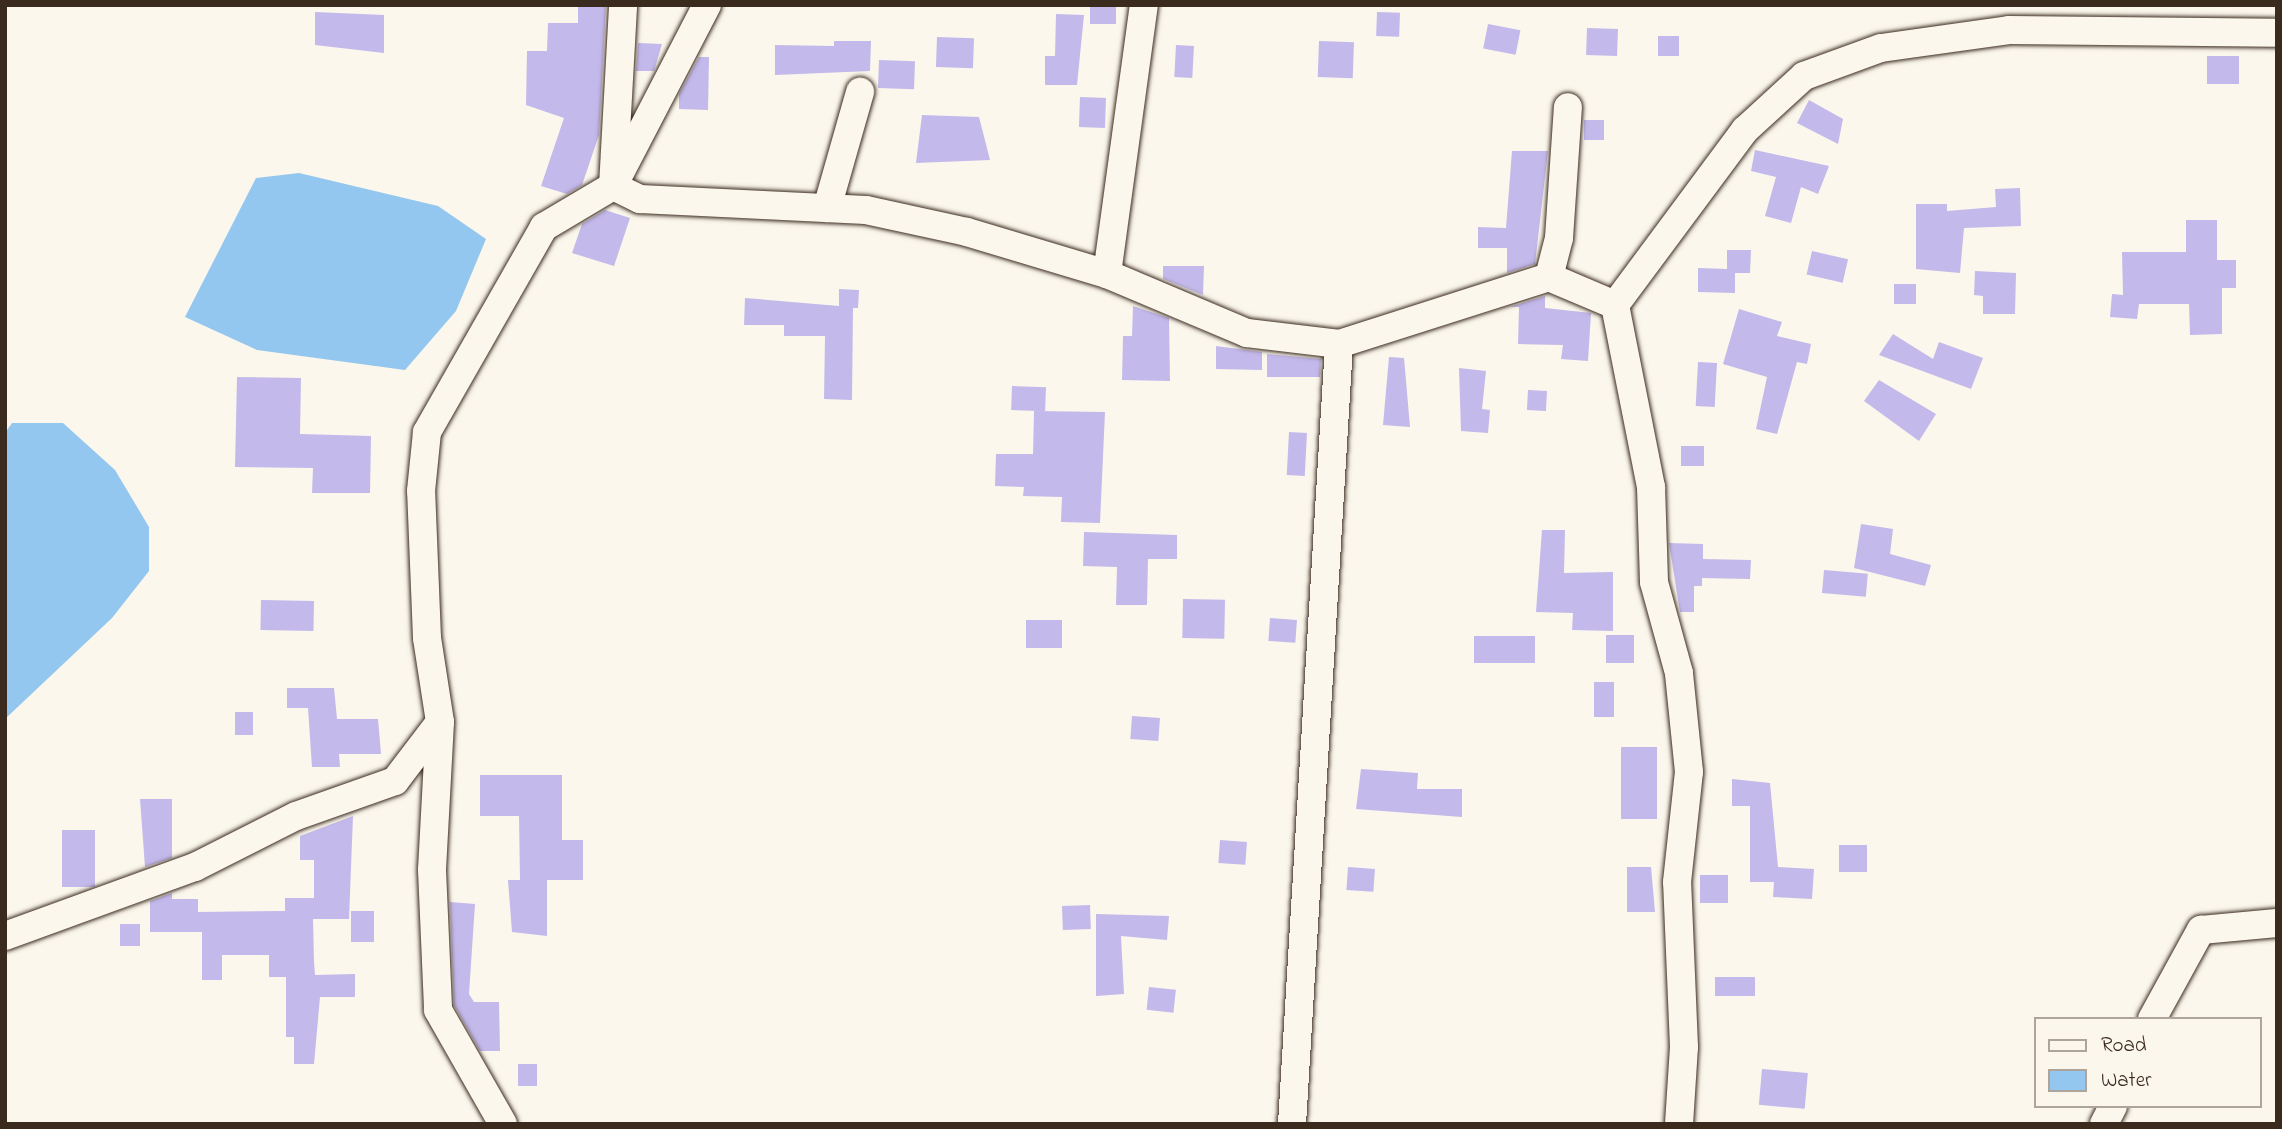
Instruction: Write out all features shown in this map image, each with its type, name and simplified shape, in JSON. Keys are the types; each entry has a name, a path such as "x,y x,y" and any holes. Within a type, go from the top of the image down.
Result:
{"street":[{"path":"613,186 623,5"},
{"path":"503,1124 438,1010 432,870 440,722 427,638 421,505 427,432 544,227 613,186 707,5"},
{"path":"1107,274 1144,5"},
{"path":"1679,1124 1684,1046 1677,881 1689,772 1679,673 1654,582 1651,487 1615,305 1745,130 1804,76 1881,48 2009,30 2277,33"},
{"path":"827,208 860,92"},
{"path":"1549,277 1559,238 1568,107"},
{"path":"613,186 640,199 827,208 967,232 1107,274 1247,333 1339,344 1549,277 1615,305"},
{"path":"1292,1124 1339,344"},
{"path":"5,936 195,867 296,816 395,781 440,722"},
{"path":"2153,1017 2201,930 2277,923"},
{"path":"2104,1124 2112,1108"}],"water":[{"path":"299,173 438,206 486,239 456,311 405,370 257,350 185,317 256,178"},
{"path":"12,423 63,423 115,470 149,527 149,571 112,618 5,719 5,433"}],"building":[{"path":"578,5 606,5 599,135 582,185 567,194 541,186 564,118 526,105 527,51 547,51 548,23 578,23"},
{"path":"1090,5 1116,5 1116,24 1090,24"},
{"path":"315,12 384,15 384,53 315,45"},
{"path":"1377,12 1400,13 1399,37 1376,36"},
{"path":"1056,14 1084,15 1077,85 1045,85 1045,56 1055,56"},
{"path":"1488,24 1520,30 1516,55 1483,49"},
{"path":"1587,28 1618,29 1617,56 1586,55"},
{"path":"1658,36 1679,36 1679,56 1658,56"},
{"path":"937,37 974,38 973,68 936,67"},
{"path":"834,41 871,41 870,71 775,75 775,45 834,46"},
{"path":"1319,41 1354,42 1353,78 1318,77"},
{"path":"638,43 662,44 654,71 636,71"},
{"path":"1176,45 1194,46 1192,78 1174,77"},
{"path":"2207,56 2239,56 2239,84 2207,84"},
{"path":"699,57 709,57 708,110 679,109 679,94"},
{"path":"879,60 915,61 914,89 878,88"},
{"path":"1080,97 1106,98 1105,128 1079,127"},
{"path":"1809,100 1843,119 1838,144 1797,123"},
{"path":"922,115 979,117 990,160 916,163"},
{"path":"1584,120 1604,120 1604,140 1584,140"},
{"path":"1755,150 1829,166 1818,194 1801,187 1791,223 1765,216 1776,177 1751,171"},
{"path":"1512,151 1548,151 1535,264 1507,273 1507,248 1478,248 1478,227 1506,228"},
{"path":"2020,188 2021,226 1964,228 1960,273 1916,269 1916,204 1947,204 1947,211 1996,207 1995,189"},
{"path":"605,210 630,218 614,266 572,253 582,224"},
{"path":"2186,220 2217,220 2217,260 2236,260 2236,288 2222,288 2222,334 2190,335 2189,304 2139,304 2137,319 2110,317 2112,294 2123,295 2122,252 2186,252"},
{"path":"1727,250 1751,250 1750,273 1735,273 1735,293 1698,292 1698,268 1727,269"},
{"path":"1812,251 1848,259 1843,283 1807,274"},
{"path":"1163,266 1204,266 1203,295 1163,279"},
{"path":"1975,271 2016,273 2015,314 1983,314 1983,296 1974,295"},
{"path":"1894,284 1916,284 1916,304 1894,304"},
{"path":"839,289 859,290 858,308 853,308 852,400 824,399 825,336 784,336 784,325 744,325 745,298 839,306"},
{"path":"1545,296 1545,308 1591,313 1588,361 1561,359 1563,345 1518,344 1519,307 1510,307"},
{"path":"1133,306 1169,318 1170,381 1122,380 1123,336 1132,336"},
{"path":"1739,309 1782,322 1777,336 1811,344 1807,364 1797,362 1777,434 1756,429 1767,377 1723,364"},
{"path":"1893,334 1933,359 1939,342 1983,358 1971,389 1879,355"},
{"path":"1216,346 1262,352 1262,370 1216,369"},
{"path":"1267,354 1321,359 1320,377 1267,377"},
{"path":"1389,357 1404,358 1410,427 1383,425"},
{"path":"1698,362 1717,363 1715,407 1696,406"},
{"path":"1459,368 1486,371 1482,409 1490,410 1488,433 1461,431"},
{"path":"237,377 301,378 300,434 371,436 370,493 312,493 313,468 235,467"},
{"path":"1879,380 1936,414 1919,441 1864,401"},
{"path":"1012,386 1046,387 1045,411 1011,410"},
{"path":"1528,390 1547,391 1546,411 1527,410"},
{"path":"1034,411 1105,412 1100,523 1061,522 1062,497 1023,496 1024,487 995,486 996,454 1033,454"},
{"path":"1289,432 1307,433 1305,476 1287,475"},
{"path":"1681,446 1704,446 1704,466 1681,466"},
{"path":"1861,524 1893,529 1890,554 1931,565 1925,586 1854,568"},
{"path":"1542,530 1565,530 1564,573 1613,572 1613,631 1572,630 1573,613 1536,612"},
{"path":"1084,532 1177,535 1177,559 1148,559 1147,605 1116,605 1117,567 1083,566"},
{"path":"1669,543 1703,544 1703,559 1751,560 1750,579 1702,578 1702,586 1694,586 1694,612 1680,612"},
{"path":"1824,570 1868,574 1866,597 1822,593"},
{"path":"1183,599 1225,600 1224,639 1182,638"},
{"path":"261,600 314,601 313,631 260,630"},
{"path":"1270,618 1297,620 1295,643 1268,641"},
{"path":"1026,620 1062,620 1062,648 1026,648"},
{"path":"1606,635 1634,635 1634,663 1606,663"},
{"path":"1474,636 1535,636 1535,663 1474,663"},
{"path":"1594,682 1614,682 1614,717 1594,717"},
{"path":"287,688 334,688 337,719 378,719 381,754 339,754 340,767 312,767 308,708 287,708"},
{"path":"235,712 253,712 253,735 235,735"},
{"path":"1132,716 1160,718 1158,741 1130,739"},
{"path":"1621,747 1657,747 1657,819 1621,819"},
{"path":"1361,769 1418,773 1417,789 1462,789 1462,817 1356,809"},
{"path":"480,775 562,775 562,840 583,840 583,880 547,880 547,936 512,932 508,880 520,880 519,816 480,816"},
{"path":"1732,779 1770,783 1778,867 1814,869 1812,899 1773,897 1774,882 1750,882 1750,806 1732,806"},
{"path":"140,799 172,799 172,858 145,867"},
{"path":"353,816 349,919 313,919 315,975 355,974 355,997 320,997 314,1064 294,1064 294,1037 286,1037 286,977 269,977 269,955 222,955 222,980 202,980 202,932 150,932 150,901 172,893 172,899 198,899 198,912 285,911 285,898 314,898 314,860 300,860 300,836"},
{"path":"62,830 95,830 95,887 62,887"},
{"path":"1220,840 1247,842 1245,865 1218,863"},
{"path":"1839,845 1867,845 1867,872 1839,872"},
{"path":"1348,867 1375,869 1373,892 1346,890"},
{"path":"1627,867 1651,867 1655,912 1627,912"},
{"path":"1700,875 1728,875 1728,903 1700,903"},
{"path":"450,902 475,904 469,994 474,1002 499,1002 500,1051 480,1051 454,1005"},
{"path":"1090,905 1091,929 1063,930 1062,906"},
{"path":"351,911 374,911 374,942 351,942"},
{"path":"1096,914 1169,916 1167,940 1121,936 1124,994 1096,996"},
{"path":"120,924 140,924 140,946 120,946"},
{"path":"1715,977 1755,977 1755,996 1715,996"},
{"path":"1149,987 1176,990 1173,1013 1147,1010"},
{"path":"518,1064 537,1064 537,1086 518,1086"},
{"path":"1762,1069 1808,1073 1805,1109 1759,1105"}]}
